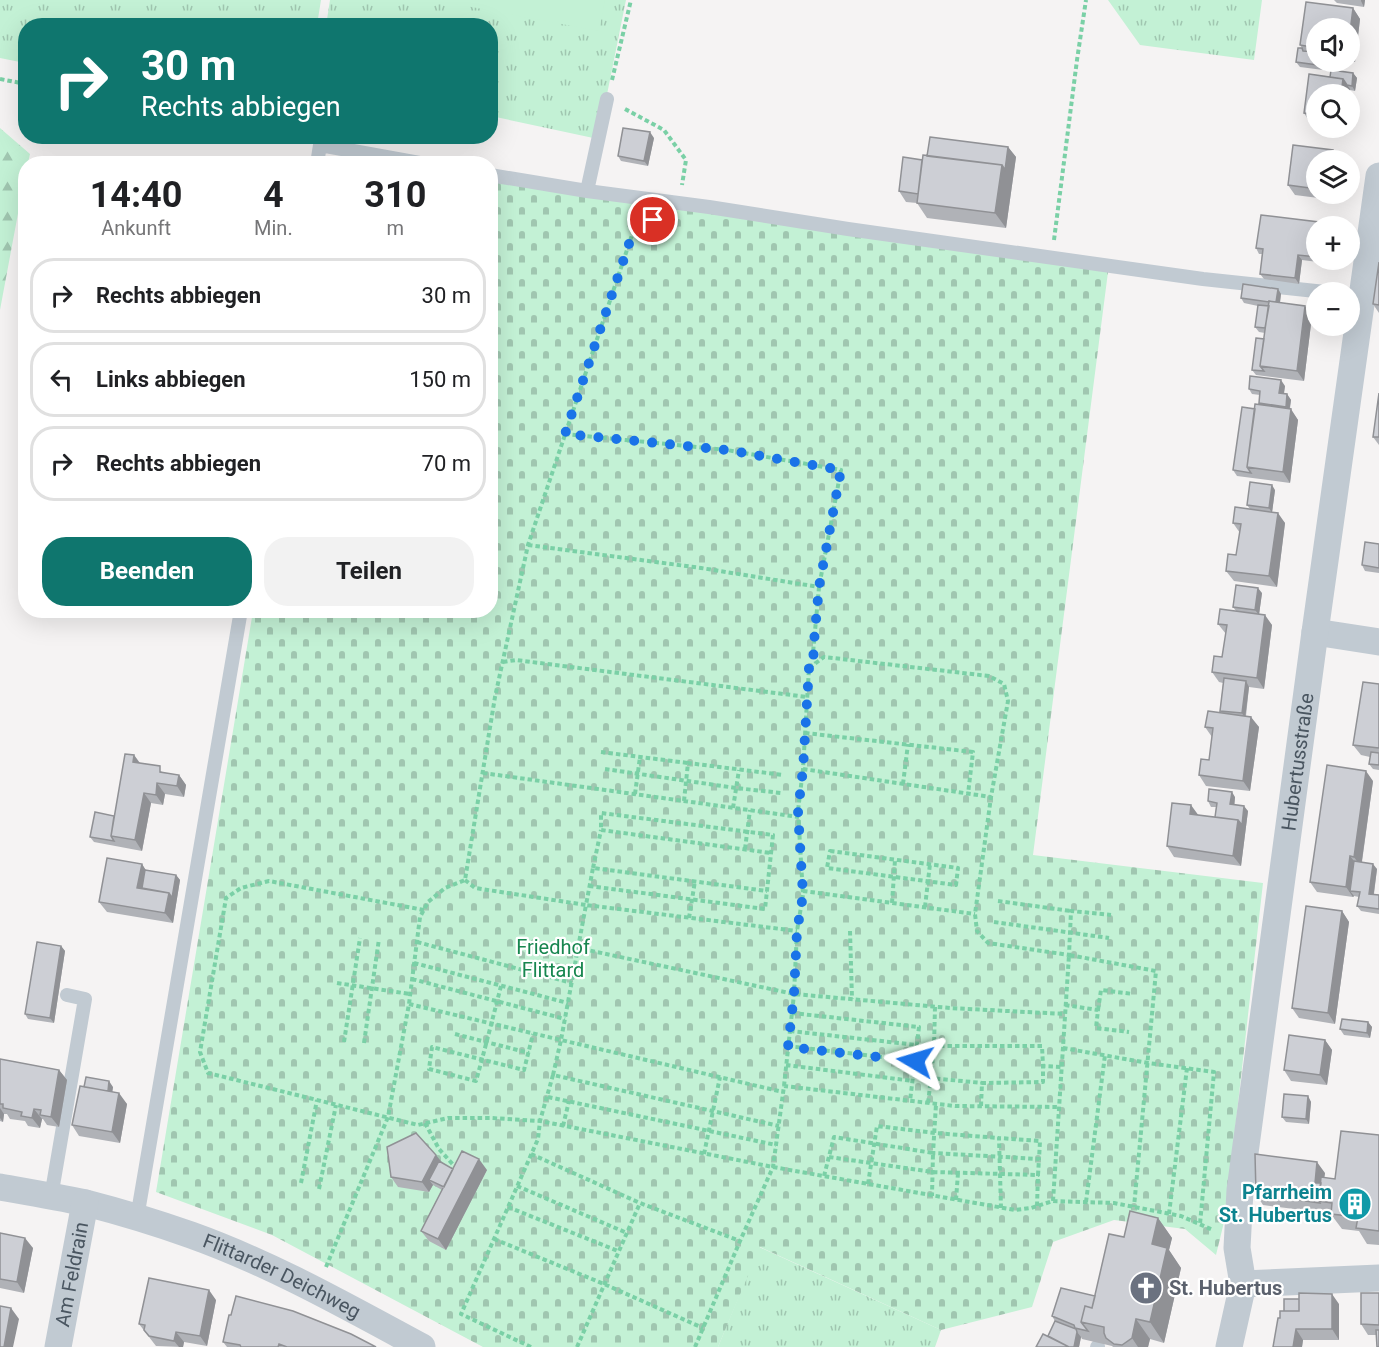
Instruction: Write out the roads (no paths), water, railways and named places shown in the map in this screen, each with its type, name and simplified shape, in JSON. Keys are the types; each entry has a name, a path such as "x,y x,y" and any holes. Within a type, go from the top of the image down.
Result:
{"street":[{"name":"Hubertusstraße","path":"1359,282 1379,176"},
{"name":"Hubertusstraße","path":"1229,1347 1243,1284 1237,1248 1240,1190 1315,632 1351,336"},
{"path":"1315,632 1379,642"},
{"name":"Flittarder Deichweg","path":"0,1187 85,1203 191,1235 240,1254 314,1289 422,1347"},
{"name":"Am Feldrain","path":"58,1347 85,1203"},
{"path":"1243,1284 1379,1278"}],"lane":[{"path":"587,191 607,99"},
{"path":"318,156 320,145 381,156"},
{"path":"498,176 1203,279 1306,290"},
{"path":"137,1218 240,618"},
{"path":"51,1197 85,999 67,995"}],"place":[{"name":"Pfarrheim St. Hubertus","path":"1355,1204"},
{"name":"St. Hubertus","path":"1146,1288"}],"park label":[{"name":"Friedhof Flittard","path":"553,958"}]}
